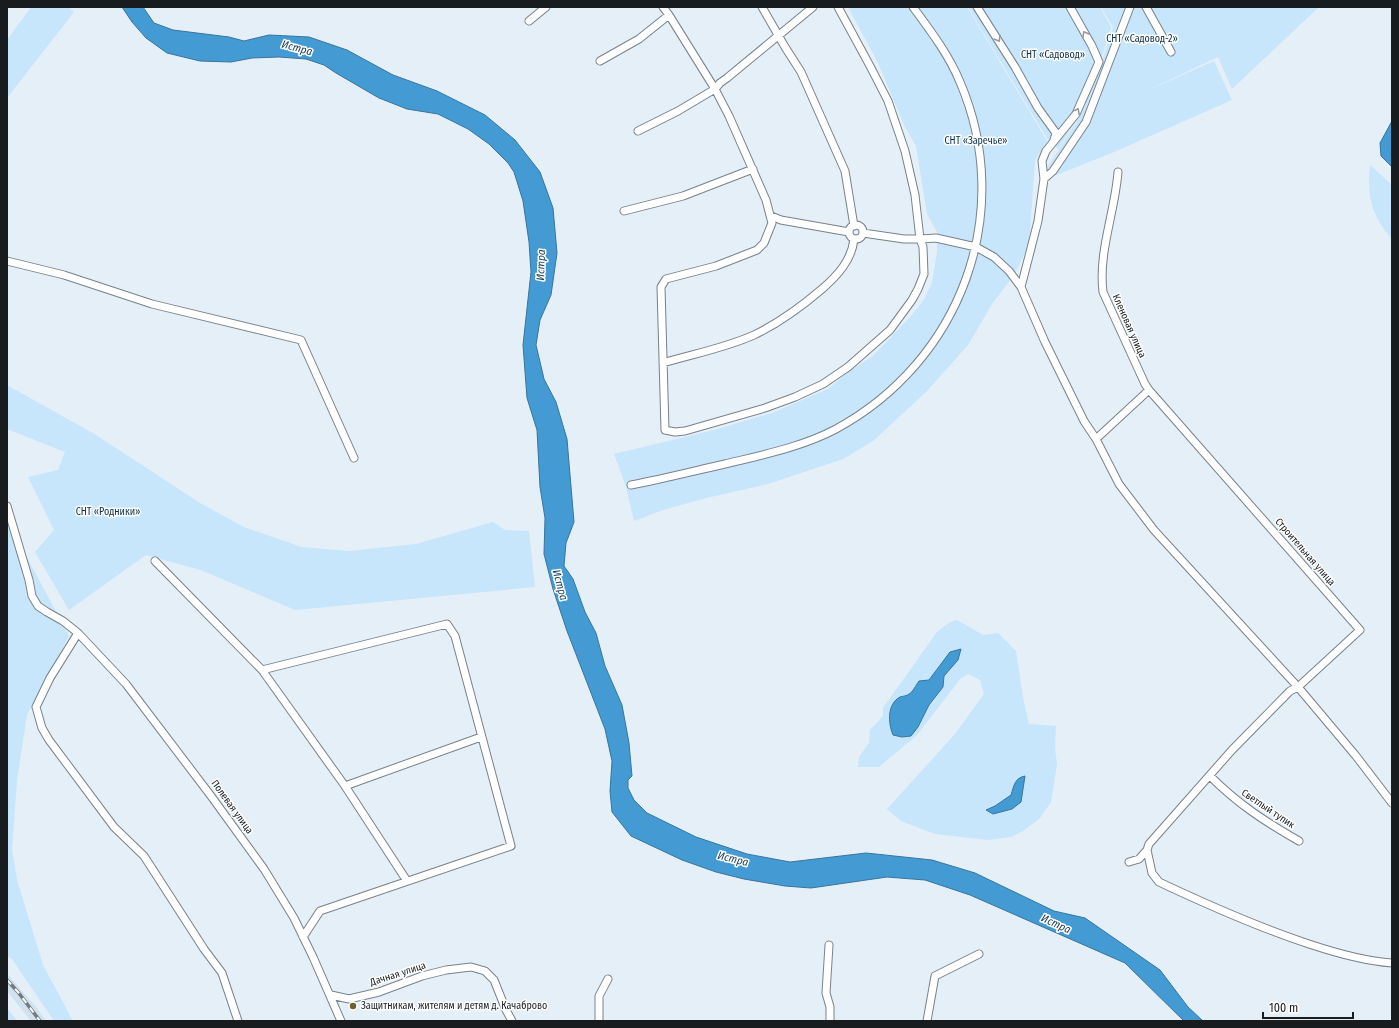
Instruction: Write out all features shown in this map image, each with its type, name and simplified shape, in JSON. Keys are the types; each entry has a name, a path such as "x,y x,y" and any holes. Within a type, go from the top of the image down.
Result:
{"street":[{"path":"529,21 546,7"},
{"path":"662,7 669,15 715,89 753,169 766,200 772,223 764,243 757,250 716,266 666,279 661,287 665,430 675,432 685,431 765,408 795,397 823,384 848,367 890,330 912,300 924,274 923,247 920,239 914,195 903,144 888,102 838,7"},
{"path":"762,7 801,72 844,171 854,226"},
{"path":"638,131 678,111 715,89 720,83 813,7"},
{"path":"632,485 761,456 810,441 834,430 858,417 891,390 915,367 938,336 951,315 964,287 976,247 982,189 979,146 972,115 953,66 913,7"},
{"path":"977,7 1015,67 1038,108 1056,132 1054,142"},
{"path":"1021,288 1038,221 1044,179 1042,161 1046,150 1076,114 1099,62 1092,46 1070,7"},
{"path":"1044,179 1053,171 1086,122 1130,7"},
{"path":"1146,7 1171,52"},
{"path":"600,61 639,39 669,15"},
{"path":"624,211 683,196 753,169"},
{"name":"Кленовая улица","path":"1118,172 1114,203 1103,260 1103,292 1145,384 1180,424"},
{"path":"771,216 781,220 849,232"},
{"path":"849,232 850,228 854,226 860,227 862,233 859,239 854,239"},
{"path":"849,232 850,236 854,239"},
{"path":"862,233 920,239 936,238 976,247 994,257 1001,263 1021,288 1045,342 1084,421 1096,440 1119,484 1154,530 1298,687 1356,756 1392,803"},
{"path":"663,363 725,346 748,337 771,326 799,308 842,270 851,254 854,239"},
{"path":"7,261 64,275 152,304 301,340 354,458"},
{"path":"1096,440 1149,390"},
{"name":"Строительная улица","path":"1180,424 1360,630 1298,687"},
{"name":"Полевая улица","path":"7,506 29,580 32,596 38,606 78,633 126,684 194,773 264,869 304,937 331,995 341,1021"},
{"path":"155,561 262,670 345,786 407,881"},
{"path":"262,670 447,624 455,636 511,846 320,911 304,937"},
{"path":"78,633 50,678 36,707 42,728 49,740 114,826 144,856 204,949 222,973 238,1021"},
{"path":"1129,862 1139,859 1147,850 1149,844 1232,750 1290,691 1298,687"},
{"path":"345,786 481,737"},
{"name":"Светлый тупик","path":"1210,776 1223,790 1248,810 1299,841"},
{"path":"1147,850 1152,873 1159,882 1202,902 1253,924 1336,953 1392,963"},
{"path":"829,945 826,994 830,1007 830,1021"},
{"path":"927,1021 935,976 979,954"},
{"name":"Дачная улица","path":"331,995 349,999 379,992 422,976 446,970 475,968 485,971 494,980 512,1021"},
{"path":"599,1021 599,996 608,979"}],"shaded area":[{"path":"7,974 36,1007 46,1021 31,1021 7,991"}],"green space":[{"path":"31,7 68,7 74,12 7,98 7,40"},
{"name":"СНТ «Заречье»","path":"848,7 967,7 1047,141 1035,161 1029,245 1014,275 992,304 968,345 926,392 873,441 843,459 768,484 706,498 663,510 634,521 626,487 614,454 714,430 772,413 828,389 851,370 873,356 911,316 923,301 932,283 937,252 937,232 927,214 916,146 904,125 878,63"},
{"name":"СНТ «Садовод»","path":"968,7 1100,7 1111,27 1099,66 1078,118 1058,149 1048,140"},
{"name":"СНТ «Садовод-2»","path":"1101,7 1319,7 1232,89 1218,57 1144,92 1214,61 1232,100 1114,152 1054,176 1047,168 1079,118 1101,65 1113,27"},
{"path":"1370,165 1392,185 1392,239 1379,221 1372,205 1369,187"},
{"name":"СНТ «Родники»","path":"7,385 96,435 200,503 244,527 301,547 349,551 416,544 493,522 505,530 529,531 535,587 295,610 201,570 146,555 69,610 35,552 54,530 28,477 58,470 65,452 7,429"},
{"path":"7,520 69,636 27,715 17,780 12,849 17,880 43,965 73,1021 54,1021 12,959 7,956"},
{"path":"957,620 983,635 998,633 1016,651 1023,698 1029,724 1056,726 1055,749 1057,764 1051,802 1040,818 1023,831 1011,837 988,840 935,834 901,821 887,809 955,734 984,694 980,680 968,674 961,678 917,735 879,767 858,767 859,757 869,743 870,730 883,716 883,708 937,632 950,622"},
{"path":"7,1008 17,1021 7,1021"}],"water":[{"name":"Истра","path":"122,7 143,7 154,23 173,30 229,37 244,41 269,35 309,37 347,50 393,75 437,91 485,115 515,140 540,172 553,208 557,253 551,295 540,320 536,345 544,379 556,402 567,439 574,522 566,543 564,566 573,579 585,612 596,633 605,666 622,705 629,743 632,776 628,780 628,788 634,800 647,813 696,837 747,854 790,862 866,853 932,860 975,873 1054,911 1085,918 1160,970 1188,1007 1203,1021 1184,1021 1125,963 970,895 925,880 887,877 811,888 785,886 744,879 716,872 682,860 631,836 612,812 610,791 612,761 605,729 567,631 553,589 544,554 545,518 540,487 537,430 527,398 523,345 531,272 529,242 523,201 514,172 508,163 489,144 468,129 438,114 407,109 379,98 324,65 306,59 279,57 252,58 231,62 200,61 167,53 146,38 132,22"},
{"path":"1392,121 1392,167 1381,156 1380,143"},
{"path":"961,649 958,660 944,676 943,687 929,705 918,727 911,736 902,737 893,735 890,725 890,714 896,700 910,693 919,681 929,680 950,652"},
{"path":"1025,776 1021,802 1012,809 993,814 986,810 995,806 1011,795 1017,780"}],"railway":[{"path":"7,980 40,1021"}],"place":[{"name":"Защитникам, жителям и детям д. Качаброво","path":"353,1006"}]}
